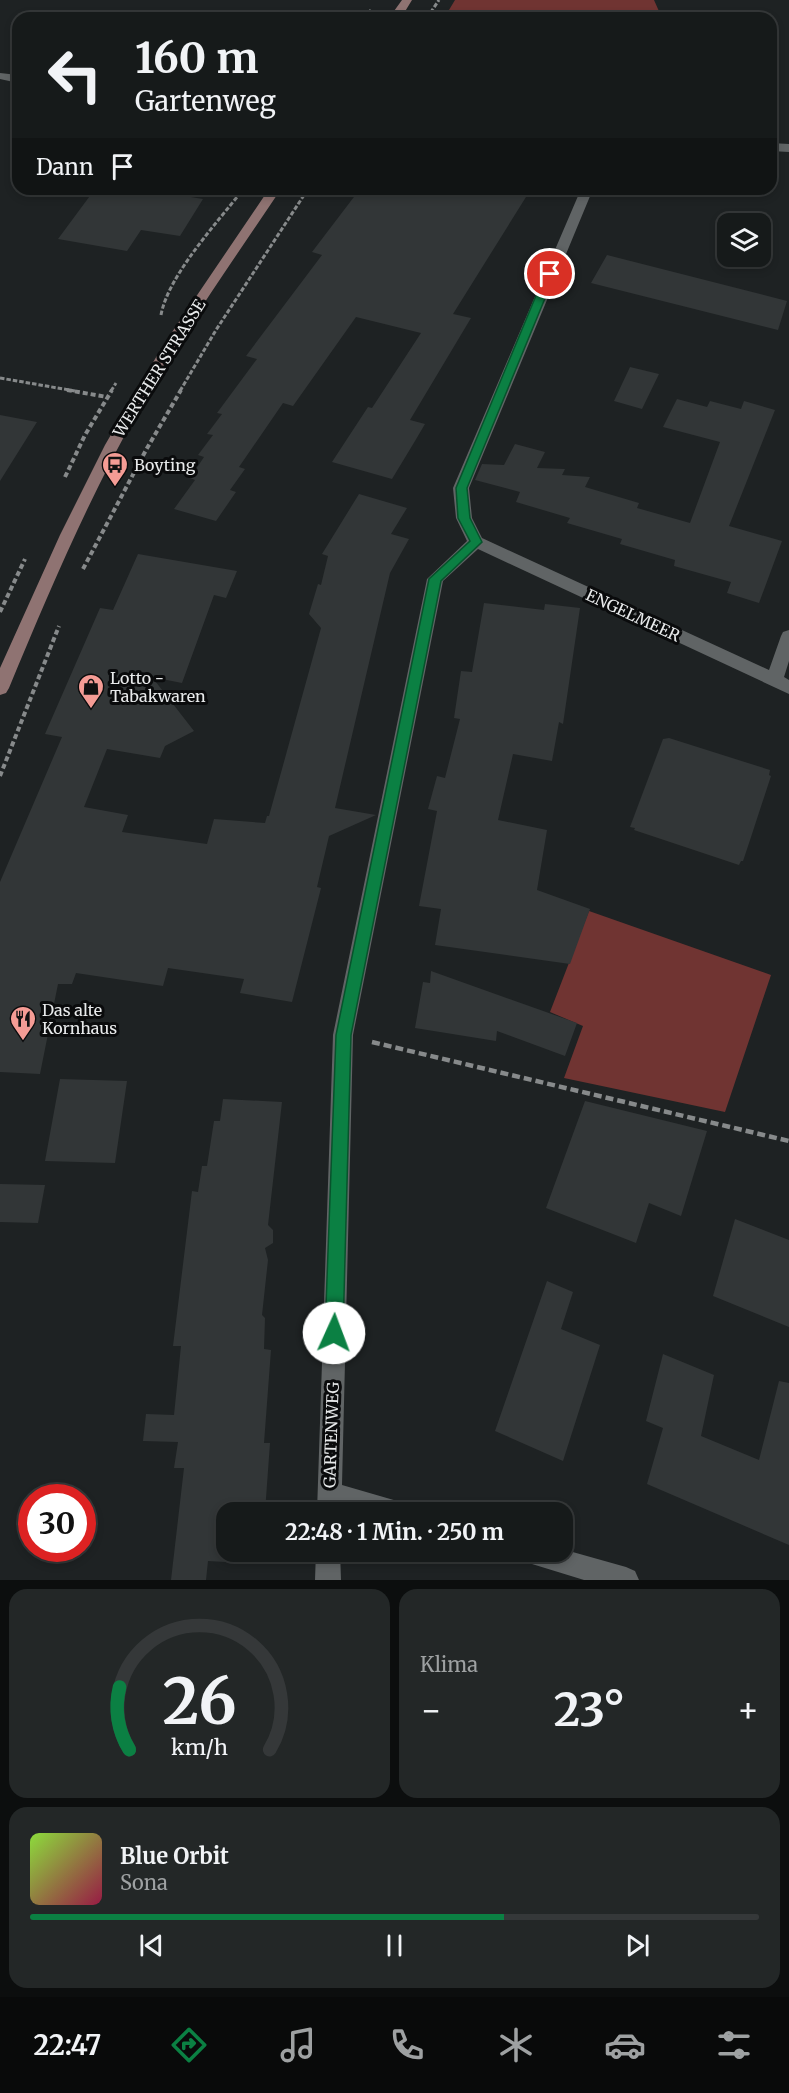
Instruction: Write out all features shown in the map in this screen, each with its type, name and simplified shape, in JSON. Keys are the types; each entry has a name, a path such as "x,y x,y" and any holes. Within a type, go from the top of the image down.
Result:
{"main road":[{"name":"WERTHER STRASSE","path":"0,688 42,589 112,444 170,344 271,195"}],"street":[{"path":"476,542 464,518 461,488 584,195"},
{"name":"ENGELMEER","path":"476,542 782,684"},
{"name":"GARTENWEG","path":"329,1502 343,1035 435,579 476,542"},
{"path":"782,684 789,636"},
{"path":"328,1562 328,1580"},
{"path":"565,1562 626,1580"}],"path":[{"path":"79,579 146,450 199,360 304,195"},
{"path":"0,378 106,397"},
{"path":"0,776 60,622"},
{"path":"343,1035 789,1141"}],"shaded area":[{"path":"455,0 654,0 659,12 448,12"},
{"path":"589,911 771,975 725,1112 564,1078 583,1026 550,1012"}],"building":[{"path":"91,195 179,195 203,199 180,236 141,230 127,251 58,239"},
{"path":"355,195 527,195 453,314 471,318 410,420 425,424 392,479 332,462 368,407 372,408 421,333 356,317 293,406 283,403 239,467 245,469 230,490 236,492 216,521 174,509 195,480 190,478 204,457 198,455 213,435 207,434 222,414 217,413 257,359 246,356 322,255 312,252"},
{"path":"607,255 787,301 778,330 591,283"},
{"path":"630,367 659,374 642,409 614,401"},
{"path":"677,399 707,407 710,401 741,409 744,401 775,410 729,526 782,541 759,603 727,593 731,582 674,566 675,560 620,544 622,539 567,523 570,518 516,502 520,492 475,480 482,464 504,465 515,444 545,452 537,468 565,469 562,475 590,477 585,487 639,503 637,508 690,523 720,442 663,427"},
{"path":"0,415 37,422 0,481"},
{"path":"359,494 407,508 391,534 409,539 390,573 335,808 376,815 329,836 317,887 321,888 292,1002 240,993 244,979 168,968 163,986 76,973 72,984 58,984 40,1074 0,1072 0,882 62,737 45,734 100,608 113,610 138,554 237,571 226,598 214,595 182,683 152,677 194,731 165,746 160,758 107,749 84,807 128,815 122,832 207,844 214,819 265,823 269,816 321,628 309,614 318,584 321,585 328,556 322,554"},
{"path":"484,603 544,610 545,604 580,608 563,724 559,722 552,761 513,754 498,820 547,830 537,890 590,909 570,964 435,945 441,909 419,906 437,811 428,809 437,776 445,778 460,719 454,718 461,671 472,672"},
{"path":"669,738 770,770 769,775 771,776 743,861 739,865 630,827 663,739"},
{"path":"431,971 577,1023 565,1056 497,1031 496,1041 415,1028 423,982 430,983"},
{"path":"60,1079 127,1081 115,1163 45,1161"},
{"path":"223,1099 282,1102 268,1225 273,1230 273,1243 265,1248 268,1260 262,1315 265,1318 264,1349 271,1350 264,1443 270,1443 266,1502 216,1502 216,1561 208,1561 206,1580 171,1580 184,1468 174,1468 178,1442 143,1441 146,1414 174,1415 181,1346 173,1346 192,1191 198,1192 202,1166 207,1166 214,1121 220,1121"},
{"path":"585,1101 707,1131 681,1216 649,1203 636,1243 546,1208"},
{"path":"0,1184 45,1185 38,1223 0,1222"},
{"path":"735,1219 789,1240 789,1327 713,1296"},
{"path":"547,1281 573,1292 561,1329 600,1345 563,1461 495,1431"},
{"path":"663,1354 714,1375 701,1436 759,1460 779,1381 789,1383 789,1545 647,1484 663,1428 646,1421"},
{"path":"225,1562 260,1562 260,1564"}],"place":[{"name":"Boyting","path":"115,488"},
{"name":"Lotto - Tabakwaren","path":"91,710"},
{"name":"Das alte Kornhaus","path":"23,1042"}],"route":[{"path":"334,1333 343,1035 406,717 435,579 476,542 464,518 461,488 550,274"}]}
